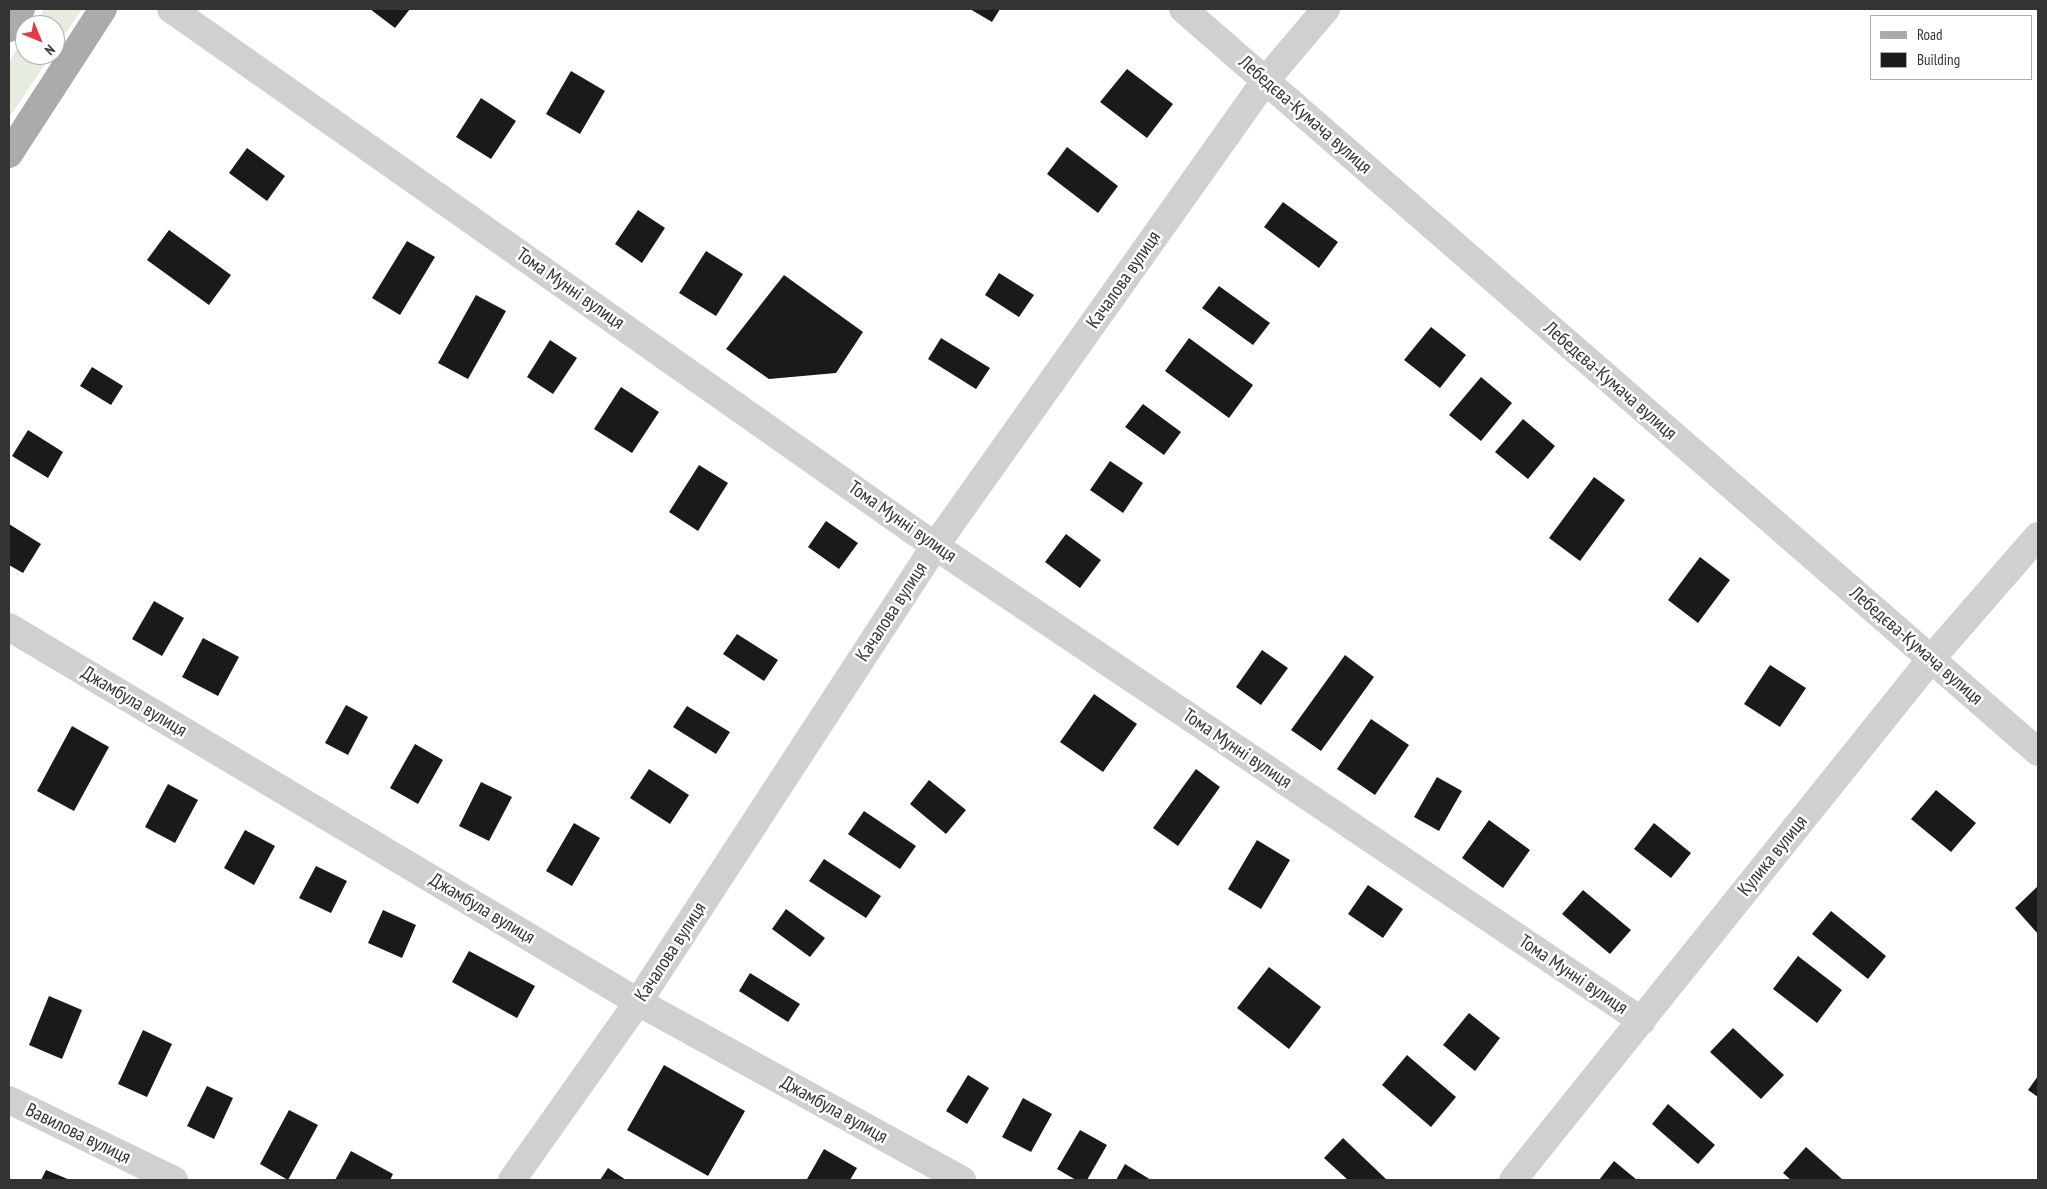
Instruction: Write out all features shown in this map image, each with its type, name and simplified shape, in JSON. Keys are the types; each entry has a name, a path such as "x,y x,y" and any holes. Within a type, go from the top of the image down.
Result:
{"main road":[{"path":"9,28 22,9"},
{"path":"9,154 103,9"}],"street":[{"name":"Тома Мунні вулиця","path":"172,9 935,546 1642,1021"},
{"name":"Лебедєва-Кумача вулиця","path":"1183,9 2038,752"},
{"name":"Качалова вулиця","path":"512,1180 638,1002 935,546 1265,81 1326,9"},
{"name":"Кулика вулиця","path":"1513,1180 1931,659 2038,536"},
{"name":"Джамбула вулиця","path":"9,627 638,1002 962,1180"},
{"name":"Вавилова вулиця","path":"9,1100 174,1180"}],"shaded area":[{"path":"44,9 82,9 65,34 65,15 40,15"},
{"path":"15,52 15,65 44,65 9,118 9,61"}],"building":[{"path":"370,9 410,9 395,28"},
{"path":"970,9 1000,9 992,22"},
{"path":"1127,69 1173,104 1147,138 1100,102"},
{"path":"571,71 605,91 580,134 546,114"},
{"path":"481,98 516,121 491,159 456,137"},
{"path":"1067,147 1118,186 1098,213 1047,174"},
{"path":"247,148 285,176 267,201 229,173"},
{"path":"1283,202 1338,242 1319,268 1264,227"},
{"path":"638,210 665,228 642,263 615,244"},
{"path":"169,230 231,275 209,305 147,260"},
{"path":"407,241 435,257 400,315 372,298"},
{"path":"706,251 743,274 716,316 679,293"},
{"path":"999,273 1034,295 1019,317 985,295"},
{"path":"784,275 863,332 836,373 769,379 726,349"},
{"path":"1219,286 1270,323 1253,345 1202,308"},
{"path":"476,295 506,311 468,379 438,363"},
{"path":"1431,327 1466,355 1440,388 1404,360"},
{"path":"941,338 990,368 976,389 928,359"},
{"path":"1189,338 1253,385 1229,418 1165,371"},
{"path":"550,340 577,358 553,394 527,377"},
{"path":"92,367 123,386 111,405 80,386"},
{"path":"1481,377 1512,403 1481,441 1449,415"},
{"path":"621,387 659,412 632,453 594,429"},
{"path":"1143,404 1181,432 1164,455 1125,427"},
{"path":"1523,419 1555,446 1528,479 1495,452"},
{"path":"28,430 63,452 48,478 12,456"},
{"path":"1110,461 1143,483 1123,513 1090,490"},
{"path":"699,465 728,483 698,531 669,512"},
{"path":"1594,477 1625,500 1580,561 1549,538"},
{"path":"826,521 858,543 839,569 808,547"},
{"path":"9,524 41,544 23,573 9,565"},
{"path":"1066,534 1101,560 1080,588 1045,562"},
{"path":"1700,557 1730,580 1698,623 1668,600"},
{"path":"154,601 184,618 162,656 132,639"},
{"path":"737,634 778,660 764,681 723,654"},
{"path":"203,638 239,657 218,696 182,677"},
{"path":"1262,650 1288,668 1261,705 1236,687"},
{"path":"1345,655 1374,677 1321,751 1291,730"},
{"path":"1770,665 1806,688 1780,727 1744,704"},
{"path":"1094,694 1137,724 1103,772 1060,742"},
{"path":"346,705 368,717 348,755 325,743"},
{"path":"687,706 730,732 716,754 673,727"},
{"path":"1371,719 1409,745 1375,795 1337,769"},
{"path":"72,726 109,747 74,811 37,791"},
{"path":"415,744 443,760 418,804 390,788"},
{"path":"649,769 689,795 670,824 630,798"},
{"path":"1196,769 1220,787 1178,846 1153,828"},
{"path":"1437,777 1462,791 1439,831 1414,817"},
{"path":"929,780 966,810 946,834 910,804"},
{"path":"481,782 512,797 489,841 459,826"},
{"path":"168,784 198,800 175,843 145,827"},
{"path":"1936,790 1976,823 1951,852 1911,819"},
{"path":"864,811 916,846 900,869 848,834"},
{"path":"1489,820 1530,850 1503,888 1462,858"},
{"path":"574,823 600,838 572,886 546,871"},
{"path":"1654,823 1691,853 1671,878 1634,849"},
{"path":"245,830 275,846 254,885 224,868"},
{"path":"1257,840 1290,860 1261,909 1228,889"},
{"path":"824,859 881,896 866,918 809,881"},
{"path":"316,866 347,881 331,913 299,898"},
{"path":"1368,885 1403,909 1383,938 1348,914"},
{"path":"2038,886 2038,934 2015,908"},
{"path":"1583,890 1631,930 1610,954 1562,914"},
{"path":"786,909 825,938 810,957 772,929"},
{"path":"383,910 416,925 402,958 368,943"},
{"path":"1831,911 1886,956 1868,979 1812,934"},
{"path":"469,951 535,986 517,1018 452,982"},
{"path":"1798,956 1842,990 1817,1023 1773,989"},
{"path":"1269,967 1321,1007 1289,1049 1237,1008"},
{"path":"750,973 800,1004 788,1022 739,991"},
{"path":"49,996 82,1010 62,1059 29,1045"},
{"path":"1469,1013 1500,1038 1475,1071 1443,1045"},
{"path":"1733,1028 1784,1075 1761,1099 1710,1052"},
{"path":"143,1030 172,1044 147,1097 118,1084"},
{"path":"1407,1055 1456,1097 1431,1127 1382,1085"},
{"path":"664,1065 745,1111 708,1176 627,1130"},
{"path":"968,1075 989,1088 967,1124 946,1111"},
{"path":"2038,1076 2038,1097 2028,1090"},
{"path":"207,1086 233,1098 214,1139 187,1126"},
{"path":"1023,1098 1052,1114 1031,1152 1002,1137"},
{"path":"1668,1104 1715,1145 1698,1164 1652,1124"},
{"path":"289,1110 318,1125 288,1180 260,1164"},
{"path":"1080,1130 1107,1145 1087,1180 1076,1180 1057,1169"},
{"path":"1343,1138 1387,1180 1348,1180 1324,1158"},
{"path":"1806,1147 1843,1180 1791,1180 1783,1173"},
{"path":"824,1149 857,1168 850,1180 807,1179"},
{"path":"351,1151 393,1174 390,1180 335,1180"},
{"path":"1614,1161 1637,1180 1599,1180"},
{"path":"1125,1164 1151,1180 1116,1180"},
{"path":"608,1168 626,1180 600,1180"},
{"path":"46,1170 70,1180 41,1180"}]}
